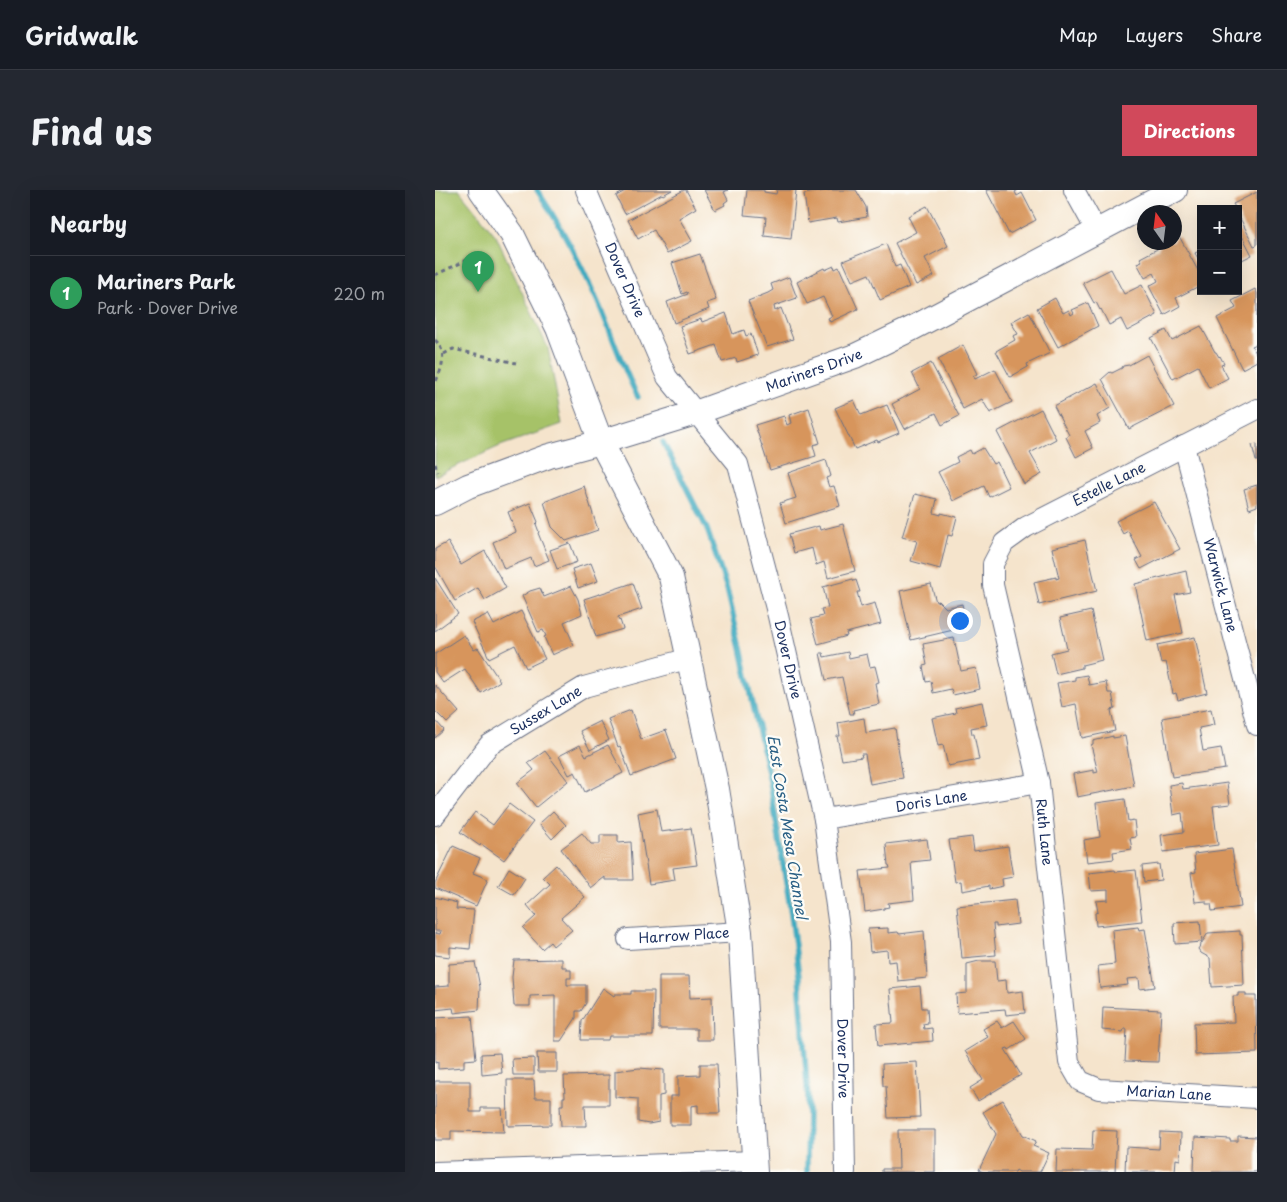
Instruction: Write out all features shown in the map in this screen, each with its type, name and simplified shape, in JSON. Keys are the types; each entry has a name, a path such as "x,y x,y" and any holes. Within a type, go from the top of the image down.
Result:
{"street":[{"path":"435,1172 755,1166 740,932 717,789 671,577 601,442 558,328 512,234 481,190"},
{"name":"Dover Drive","path":"586,190 667,377 737,464 777,616 824,819 841,942 845,1172"},
{"path":"1074,190 1097,232"},
{"name":"Mariners Drive","path":"435,503 468,486 549,456 601,442 695,412 855,356 911,329 1175,190"},
{"name":"Estelle Lane","path":"993,585 993,564 1004,543 1026,527 1257,410"},
{"name":"Warwick Lane","path":"1184,446 1257,725"},
{"name":"Ruth Lane","path":"993,585 1039,783 1069,1062 1081,1081"},
{"name":"Sussex Lane","path":"435,815 489,745 585,687 690,658"},
{"name":"Doris Lane","path":"824,819 1039,783"},
{"name":"Harrow Place","path":"628,939 740,932"},
{"name":"Marian Lane","path":"1081,1081 1099,1088 1257,1098"}],"path":[{"path":"435,275 469,259"},
{"path":"435,340 444,354 440,374 435,383"},
{"path":"444,354 453,349 516,363"},
{"path":"435,464 439,472"}],"green space":[{"path":"435,190 459,190 496,236 548,348 562,424 500,446 435,476"}],"building":[{"path":"627,190 672,190 625,214 616,196"},
{"path":"686,190 696,208 679,218 692,241 667,254 654,230 638,239 628,220"},
{"path":"704,190 728,190 724,192 728,200 724,203 725,205 715,210"},
{"path":"747,190 764,190 764,192 776,194 777,190 796,190 791,239 764,236 766,217 744,215"},
{"path":"832,190 856,190 866,207 867,217 838,222 837,218 808,223 804,194"},
{"path":"986,190 1018,190 1015,192 1017,196 1022,193 1036,220 1009,234"},
{"path":"1257,192 1257,245 1254,246 1242,222 1242,205 1233,204"},
{"path":"927,206 948,246 925,258 934,276 916,285 895,243 916,232 908,216"},
{"path":"1242,236 1252,255 1242,260"},
{"path":"1182,241 1197,269 1197,287 1176,298 1180,306 1164,315 1149,286 1158,281 1154,273 1145,278 1137,263 1142,261 1140,258 1155,250 1182,250"},
{"path":"886,244 895,267 900,265 909,287 880,300 869,274 852,281 843,261"},
{"path":"700,254 716,300 707,303 709,309 674,323 667,302 688,294 687,292 682,294 672,263"},
{"path":"834,266 835,269 839,267 858,309 830,322 828,318 832,316 823,297 807,304 797,282 824,268 825,270"},
{"path":"1111,269 1124,294 1142,285 1157,315 1127,331 1121,319 1109,325 1101,309 1096,302 1094,303 1083,283"},
{"path":"789,277 797,298 774,306 775,311 781,308 793,339 767,347 748,301 768,293 773,290 771,284"},
{"path":"1255,289 1257,293 1257,344 1252,346 1257,355 1257,361 1242,369 1217,318 1236,308 1232,301"},
{"path":"1055,298 1063,313 1069,310 1071,315 1074,313 1072,310 1088,303 1098,326 1058,347 1037,308"},
{"path":"1029,312 1050,353 1027,364 1028,367 1010,377 996,351 1015,340 1013,336 1018,334 1011,322"},
{"path":"726,313 733,334 744,330 746,336 751,334 758,355 737,362 736,358 722,362 716,345 690,354 680,326 701,319 702,322"},
{"path":"1201,326 1215,352 1220,356 1224,364 1221,365 1228,378 1209,388 1198,366 1173,379 1151,338 1166,330 1172,341"},
{"path":"963,345 977,374 973,376 975,379 995,369 1012,402 990,413 982,399 963,409 938,359"},
{"path":"1147,355 1174,406 1129,429 1102,379 1110,372 1112,373"},
{"path":"931,363 959,416 942,425 936,413 905,429 892,404 920,389 912,373"},
{"path":"1097,383 1110,408 1097,416 1100,423 1085,431 1093,448 1076,457 1066,437 1069,435 1054,406"},
{"path":"854,400 861,415 887,405 899,433 855,449 835,408"},
{"path":"809,408 820,443 813,445 816,456 770,470 755,425 784,416 787,425 791,423 789,415"},
{"path":"1041,409 1056,439 1030,453 1042,474 1024,484 997,432"},
{"path":"1257,444 1257,461 1256,461 1252,445"},
{"path":"983,448 993,464 997,462 1009,487 989,497 984,486 953,501 938,472 958,462 956,457 970,450 972,454"},
{"path":"826,460 831,476 826,478 829,487 834,486 840,506 786,523 780,503 796,498 788,473"},
{"path":"1257,485 1257,506 1249,509 1244,489"},
{"path":"584,486 598,530 566,541 552,527 544,502"},
{"path":"915,494 937,499 934,513 957,517 952,536 948,535 940,569 911,561 917,541 902,537"},
{"path":"1154,502 1180,549 1141,569 1136,560 1142,557 1128,531 1123,534 1116,521"},
{"path":"530,503 538,522 536,524 538,533 549,560 534,566 531,558 504,569 493,542 516,532 508,512"},
{"path":"843,524 855,571 828,578 824,562 816,565 812,548 794,553 789,534 819,526 820,530"},
{"path":"1085,540 1097,591 1039,605 1034,582 1059,578 1052,548"},
{"path":"448,542 461,565 485,551 506,588 485,600 478,588 455,601 435,566 435,549"},
{"path":"570,543 577,562 557,569 550,550"},
{"path":"591,563 598,581 578,588 572,569"},
{"path":"1186,571 1190,592 1175,595 1183,633 1147,641 1135,584"},
{"path":"435,578 458,614 435,631"},
{"path":"853,579 854,581 856,580 860,592 857,592 861,607 875,603 881,624 846,633 847,636 818,644 811,619 823,616 821,609 828,608 823,587"},
{"path":"633,583 642,609 618,617 623,629 596,637 584,599"},
{"path":"931,584 936,602 939,601 946,608 962,604 966,627 911,640 900,591"},
{"path":"571,586 578,599 582,614 564,622 574,645 552,655 543,630 538,632 522,596 540,588 544,597"},
{"path":"521,611 545,659 526,668 515,645 489,658 472,622 488,614 494,625"},
{"path":"1091,611 1102,660 1082,665 1082,668 1056,674 1051,653 1067,649 1060,618"},
{"path":"464,635 474,650 478,648 500,681 481,693 465,669 443,683 435,672 435,654"},
{"path":"1195,637 1207,693 1178,700 1176,693 1173,694 1166,662 1161,663 1157,645"},
{"path":"954,638 961,671 976,668 980,689 953,695 951,689 933,693 931,681 926,682 923,666 927,665 923,644"},
{"path":"848,652 849,658 867,654 870,667 875,666 879,682 875,683 879,704 853,710 854,714 850,714 842,677 826,680 820,653 823,653 824,657"},
{"path":"1087,675 1089,685 1106,682 1108,693 1112,693 1115,709 1111,710 1115,731 1082,738 1076,704 1062,707 1057,683 1075,680 1075,677"},
{"path":"435,685 459,712 447,723 435,711"},
{"path":"982,702 987,725 971,728 979,760 948,766 943,745 938,746 932,718 956,713 955,708"},
{"path":"1211,709 1214,725 1199,728 1203,751 1221,748 1225,769 1172,777 1162,718"},
{"path":"631,710 641,739 666,730 676,759 631,776 608,719"},
{"path":"864,718 866,733 895,728 903,778 870,784 865,754 861,754 862,757 842,760 837,736 840,736 838,723"},
{"path":"435,720 444,730 435,738"},
{"path":"600,721 609,740 590,750 580,731"},
{"path":"1113,736 1113,738 1125,736 1134,786 1077,797 1073,774 1094,770 1094,773 1098,772 1091,745 1093,741"},
{"path":"580,745 586,756 608,745 623,773 585,792 575,772 569,775 559,756"},
{"path":"545,751 568,781 536,807 517,783 534,770 528,763"},
{"path":"1182,783 1183,789 1227,783 1230,804 1213,806 1218,845 1163,852 1161,835 1184,832 1182,813 1173,815 1169,785"},
{"path":"1125,799 1128,821 1134,820 1136,837 1130,838 1132,849 1113,852 1114,859 1087,862 1084,840 1100,837 1096,803"},
{"path":"509,804 533,822 504,860 460,832 475,812 493,825"},
{"path":"657,809 661,832 691,828 697,865 673,868 675,880 649,884 638,813"},
{"path":"553,811 566,825 552,839 539,824"},
{"path":"582,833 591,844 600,844 600,835 618,835 618,843 631,842 633,880 605,880 605,877 591,888 561,849"},
{"path":"972,837 974,851 1008,846 1013,877 1002,879 1003,886 989,889 989,886 962,891 961,881 955,882 949,840"},
{"path":"927,839 930,860 911,862 914,900 888,903 889,907 884,909 865,912 860,871 890,868 886,844"},
{"path":"453,846 480,858 473,873 488,879 476,906 435,888 435,883"},
{"path":"1232,849 1241,907 1212,911 1211,904 1206,904 1206,901 1195,902 1191,873 1196,872 1194,854"},
{"path":"1159,864 1161,880 1144,882 1142,866"},
{"path":"556,865 585,897 561,918 572,930 553,946 550,942 542,949 523,928 536,916 527,905 550,884 543,877"},
{"path":"509,868 525,878 514,895 498,886"},
{"path":"1115,870 1116,872 1136,870 1142,921 1096,926 1095,913 1098,912 1096,901 1108,900 1108,890 1091,891 1089,873"},
{"path":"435,897 457,903 456,909 474,910 470,949 450,947 450,957 435,955 435,933 440,934 441,931 435,931"},
{"path":"1015,900 1018,924 996,927 996,924 993,924 996,955 962,958 957,906"},
{"path":"1200,921 1202,942 1175,944 1174,923"},
{"path":"1138,927 1139,930 1145,929 1155,987 1140,989 1139,978 1127,979 1128,985 1100,988 1098,966 1115,964 1112,930"},
{"path":"888,928 888,933 898,932 899,934 924,931 927,978 898,981 896,961 888,962 887,950 870,952 868,929"},
{"path":"1240,931 1240,935 1242,935 1244,985 1212,987 1210,958 1198,949 1208,933"},
{"path":"562,959 562,967 567,967 567,970 571,970 571,978 567,978 567,985 586,985 586,1003 581,1011 576,1011 576,1018 561,1041 555,1041 555,995 530,996 530,1006 514,1006 512,977 514,960"},
{"path":"979,961 995,961 997,981 1006,980 1007,993 1023,991 1025,1013 1006,1015 1005,1009 957,1013 956,994 967,993 967,964"},
{"path":"475,962 480,987 479,1010 454,1013 453,1008 435,1010 435,987 449,986 449,964"},
{"path":"659,976 689,976 690,998 712,997 713,1040 697,1040 697,1029 659,1029"},
{"path":"920,986 922,1008 927,1008 928,1023 923,1024 924,1029 932,1028 933,1041 878,1046 876,1024 893,1023 890,989"},
{"path":"603,988 614,996 615,994 631,994 631,991 654,991 653,1036 609,1036 608,1040 581,1040 582,1021"},
{"path":"1238,993 1246,993 1246,996 1256,996 1257,1053 1195,1055 1194,1023 1234,1022 1233,996 1238,996"},
{"path":"1103,1007 1161,1010 1158,1062 1125,1061 1127,1029 1124,1029 1123,1032 1102,1030"},
{"path":"472,1016 476,1059 464,1060 464,1067 438,1069 438,1062 435,1063 435,1018"},
{"path":"997,1021 1002,1028 1014,1021 1026,1039 1009,1050 1008,1048 1005,1049 1021,1075 978,1101 970,1088 983,1080 965,1051 988,1037 983,1029"},
{"path":"500,1053 502,1073 482,1075 481,1054"},
{"path":"537,1053 557,1053 557,1072 538,1072"},
{"path":"534,1058 534,1075 513,1075 512,1059"},
{"path":"917,1062 920,1117 888,1118 886,1086 883,1086 882,1064"},
{"path":"700,1064 717,1064 720,1113 698,1113 698,1105 691,1106 691,1125 670,1125 670,1096 678,1096 678,1076 700,1075"},
{"path":"639,1068 664,1070 664,1095 659,1096 659,1122 649,1124 638,1122 638,1099 615,1097 615,1071"},
{"path":"609,1075 609,1105 585,1105 586,1126 561,1126 560,1105 563,1105 563,1097 565,1097 564,1076"},
{"path":"507,1080 534,1080 535,1098 551,1098 551,1125 508,1126"},
{"path":"435,1081 470,1081 470,1112 481,1112 481,1108 502,1108 504,1132 451,1131 451,1140 435,1140"},
{"path":"1003,1100 1023,1135 1036,1141 1033,1146 1049,1153 1040,1172 1019,1172 1016,1170 1015,1172 983,1172 979,1170 996,1134 983,1112"},
{"path":"898,1130 935,1130 935,1172 882,1172 882,1169 899,1169"},
{"path":"1093,1130 1117,1131 1115,1172 1056,1172 1057,1149 1092,1150"},
{"path":"1160,1132 1181,1133 1180,1160 1176,1159 1175,1172 1125,1172 1126,1147 1159,1149"},
{"path":"1238,1136 1257,1137 1257,1172 1194,1172 1195,1137 1238,1141"}],"waterway":[{"name":"East Costa Mesa Channel","path":"537,190 583,270 638,397"},
{"name":"East Costa Mesa Channel","path":"663,442 707,529 727,589 770,782 799,976 808,1099 807,1172"}],"place":[{"name":"Mariners Park","path":"478,292"}]}
